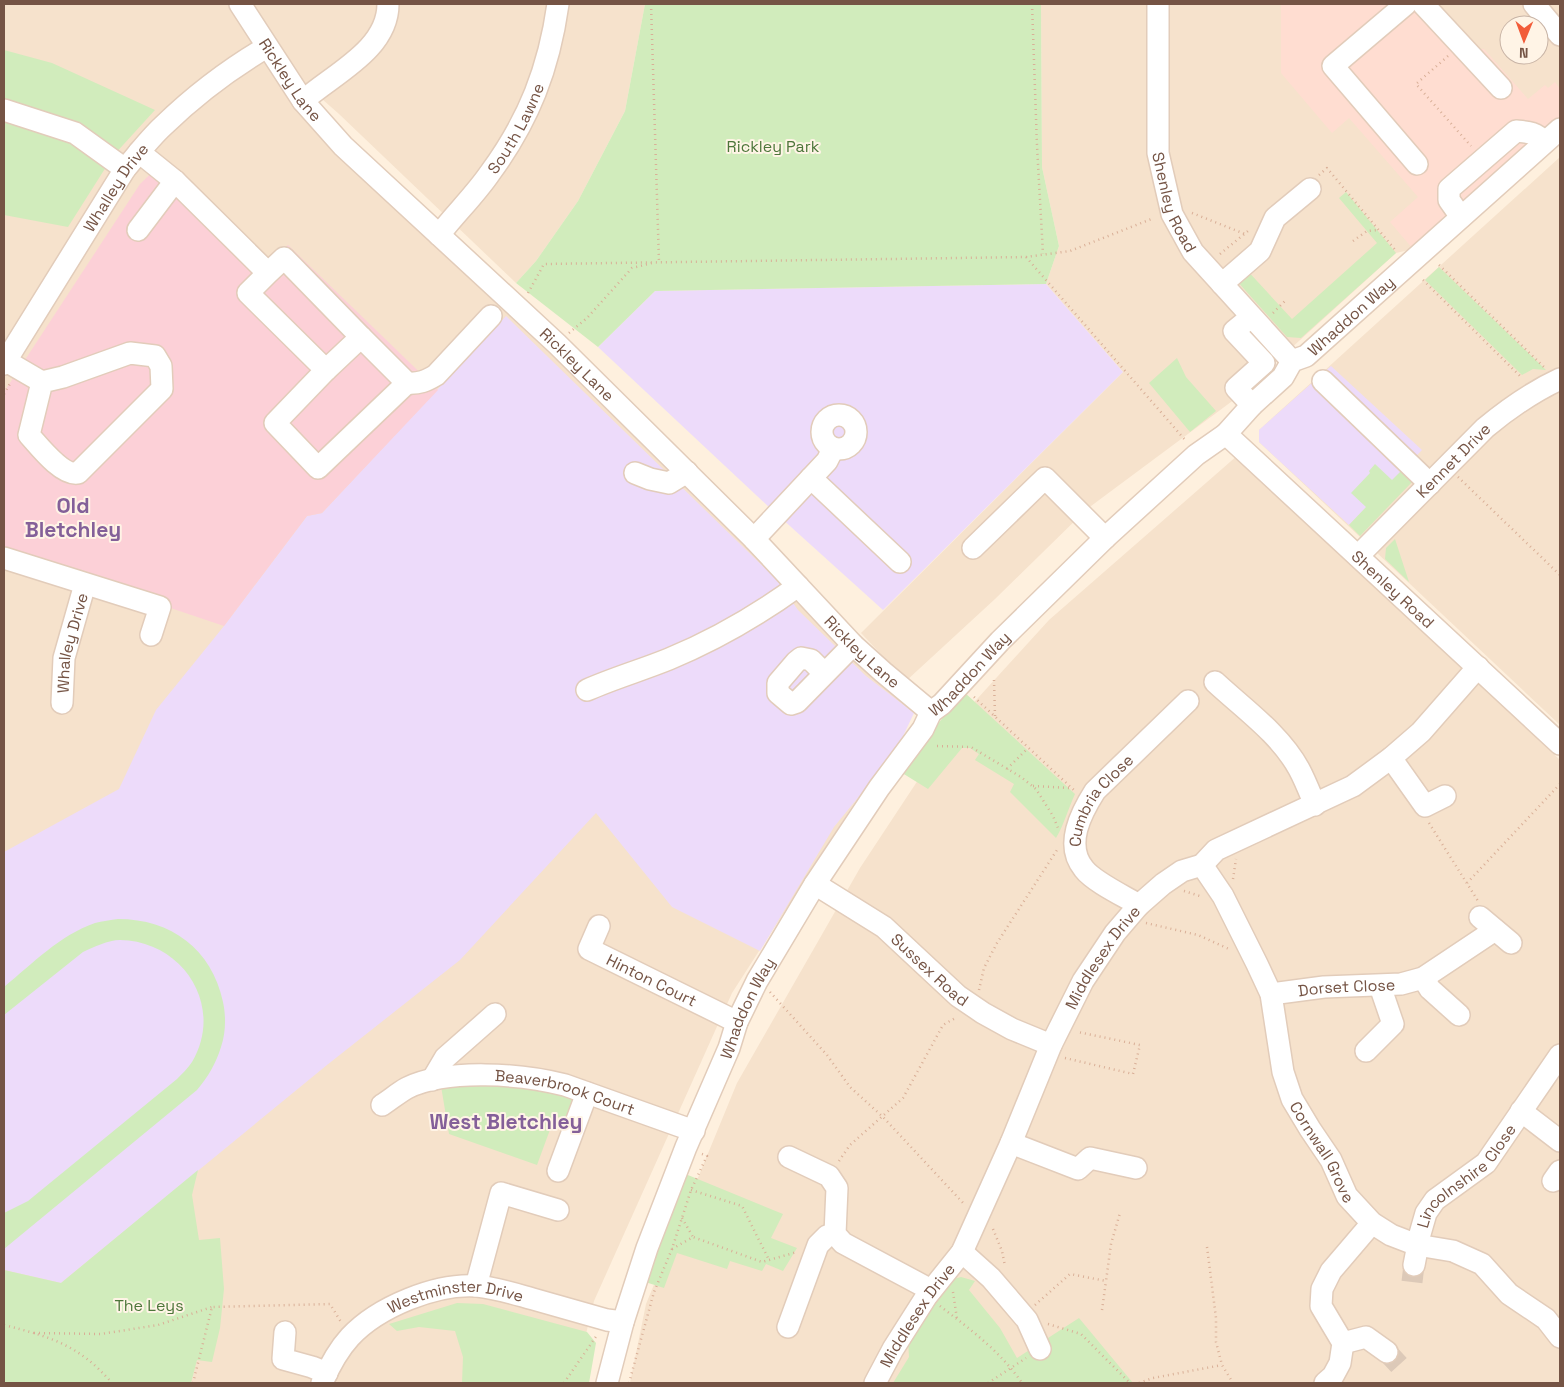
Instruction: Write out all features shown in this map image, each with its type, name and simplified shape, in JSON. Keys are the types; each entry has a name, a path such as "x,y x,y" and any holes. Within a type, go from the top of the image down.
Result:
{"street":[{"name":"Rickley Lane","path":"240,4 303,101 343,146 557,344 754,539 853,645 931,712"},
{"path":"303,101 368,52 380,34 388,4"},
{"name":"South Lawne","path":"439,236 490,174 519,130 541,81 554,34 558,4"},
{"name":"Shenley Road","path":"1158,4 1158,153 1172,214 1194,252 1222,284 1260,317 1292,361"},
{"path":"1406,4 1333,66 1417,164"},
{"path":"1423,4 1501,88"},
{"path":"1534,4 1560,35"},
{"name":"Whalley Drive","path":"9,365 10,339 139,152 162,127 191,101 267,46"},
{"path":"4,110 75,133 125,170"},
{"path":"1460,217 1449,200 1449,189 1482,159 1516,130 1539,136 1552,135"},
{"name":"Whaddon Way","path":"607,1383 615,1321 729,1048 736,1022 815,884 879,788 923,729 931,712 942,704 1000,641 1105,538 1196,455 1226,434 1252,405 1283,377 1292,361 1306,356 1552,135"},
{"path":"139,152 175,181 268,273"},
{"path":"138,230 175,181"},
{"path":"1222,284 1260,251 1275,218 1310,189"},
{"path":"326,370 248,293 284,258 407,383 418,384 436,375 491,316"},
{"path":"1252,405 1236,388 1264,363 1234,331 1260,317"},
{"path":"361,337 275,423 318,468 407,383"},
{"path":"9,365 42,382 64,377 130,353 155,356 161,366 162,388 78,473 74,474 58,465 29,435 42,382"},
{"name":"Kennet Drive","path":"1358,556 1485,428 1555,375"},
{"path":"1323,382 1430,484"},
{"name":"Shenley Road","path":"1226,434 1560,744"},
{"path":"754,539 827,461 833,449"},
{"path":"635,473 650,479 669,483 687,472"},
{"path":"810,478 900,562"},
{"path":"973,548 1045,478 1105,538"},
{"name":"Whalley Drive","path":"4,558 160,607 151,635"},
{"name":"Whalley Drive","path":"62,703 64,658 85,584"},
{"path":"587,690 668,660 692,649 740,625 798,586"},
{"path":"824,673 853,645"},
{"name":"Middlesex Drive","path":"875,1383 893,1349 940,1294 962,1252 1055,1051 1083,981 1115,933 1135,909 1163,884 1182,872 1202,865 1216,850 1353,786 1391,758 1421,732 1478,667"},
{"path":"1215,682 1276,737 1288,751 1300,769 1315,804"},
{"name":"Cumbria Close","path":"1135,909 1083,869 1078,857 1076,831 1087,803 1095,791 1174,707"},
{"path":"1391,758 1425,806 1445,796"},
{"name":"Cornwall Grove","path":"1202,865 1223,896 1271,994 1283,1072 1292,1099 1331,1160 1347,1196 1372,1223 1416,1255 1453,1251 1482,1264 1509,1294 1546,1319 1560,1337"},
{"name":"Sussex Road","path":"815,884 884,927 958,996 982,1013 1055,1051"},
{"path":"1488,923 1511,943"},
{"name":"Dorset Close","path":"1271,994 1324,987 1401,984 1423,978 1488,923"},
{"name":"Hinton Court","path":"599,926 590,948 736,1022"},
{"path":"1423,978 1430,989 1458,1015"},
{"path":"1366,1051 1392,1024 1380,986"},
{"path":"432,1080 445,1058 495,1014"},
{"name":"Lincolnshire Close","path":"1416,1255 1426,1212 1435,1200 1486,1163 1560,1055"},
{"name":"Beaverbrook Court","path":"382,1105 407,1088 450,1076 519,1077 546,1080 587,1093 690,1139"},
{"path":"558,1171 587,1093"},
{"name":"Lincolnshire Close","path":"1521,1111 1560,1141"},
{"path":"1012,1143 1078,1169 1090,1158 1136,1168"},
{"path":"788,1327 827,1240 838,1188 829,1176 789,1158"},
{"path":"476,1286 500,1193 558,1210"},
{"path":"1325,1383 1333,1376 1340,1363 1343,1343 1321,1306 1322,1289 1331,1271 1372,1223"},
{"path":"827,1240 843,1243 940,1294"},
{"path":"962,1252 991,1278 1027,1320 1040,1349"},
{"name":"Westminster Drive","path":"324,1378 336,1356 350,1337 382,1312 412,1298 440,1289 476,1286 500,1290 615,1321"},
{"path":"285,1332 283,1360 312,1367 324,1378"},
{"path":"1343,1343 1366,1337 1387,1352"}],"path":[{"path":"651,4 659,262"},
{"path":"1032,4 1043,255"},
{"path":"1452,53 1416,84 1482,159"},
{"path":"1191,213 1244,234 1268,232"},
{"path":"519,310 544,264 1026,257 1070,251 1162,215"},
{"path":"1354,242 1367,231 1379,230"},
{"path":"1026,257 1188,443"},
{"path":"557,344 587,318 632,268 659,262"},
{"path":"1439,265 1555,375"},
{"path":"1423,280 1522,377"},
{"path":"1260,317 1286,300"},
{"path":"4,394 9,365"},
{"path":"1456,475 1560,575"},
{"path":"994,680 996,717"},
{"path":"959,684 1087,803"},
{"path":"937,746 971,748 1021,777 1036,789 1053,816 1060,832"},
{"path":"1007,769 1028,748"},
{"path":"1466,883 1560,784"},
{"path":"1032,786 1072,788"},
{"path":"1425,806 1430,826 1478,901 1488,923"},
{"path":"1176,888 1212,900 1223,896 1232,889 1237,850"},
{"path":"1135,909 1140,922 1198,935 1221,945 1243,959 1257,964"},
{"path":"758,982 780,1001 826,1055 850,1087 882,1117 977,1218 988,1222 996,1235 1002,1251 1005,1270"},
{"path":"1055,1051 1133,1074 1140,1045 1071,1031"},
{"path":"629,1383 654,1292 672,1249 691,1190 706,1156 690,1139"},
{"path":"691,1190 742,1206 769,1260"},
{"path":"1102,1310 1111,1244 1120,1213"},
{"path":"682,1218 693,1237 762,1262 827,1240"},
{"path":"672,1249 693,1237"},
{"path":"1207,1247 1216,1318 1216,1342 1222,1365 1233,1383"},
{"path":"1023,1316 1070,1274 1106,1281"},
{"path":"957,1320 952,1286 940,1294 938,1306 957,1320 972,1330 1012,1368 1022,1383"},
{"path":"34,1333 101,1334 158,1325 212,1307 330,1304 350,1337"},
{"path":"192,1383 212,1307"},
{"path":"1023,1316 1081,1334 1130,1383"},
{"path":"564,1383 598,1332 603,1331 615,1321"},
{"path":"4,1325 57,1340 80,1353 112,1383"},
{"path":"988,1383 1040,1349"},
{"path":"1139,1383 1153,1378 1222,1365"}],"shaded area":[{"path":"4,4 228,4 237,19 319,127 918,704 732,993 594,1301 574,1383 4,1383"},
{"path":"250,4 645,4 625,111 578,201 536,261 516,283 339,114 297,77"},
{"path":"1041,4 1560,4 1560,119 1413,249 1396,253 1235,399 1087,509 995,599 906,681 861,633 1123,372 1046,284 1059,246 1042,167"},
{"path":"1281,4 1430,4 1471,48 1484,49 1528,99 1545,85 1548,88 1555,82 1560,89 1560,119 1413,249 1390,222 1418,197 1349,118 1332,133 1281,73"},
{"path":"1560,157 1560,725 1259,442 1259,430"},
{"path":"166,159 269,262 288,245 438,390 322,513 307,516 224,626 4,552 4,392 140,184"},
{"path":"1046,284 1123,372 883,610 770,508 598,347 655,291"},
{"path":"506,316 776,579 798,610 866,676 914,713 896,751 834,827 760,951 672,907 596,813 460,960 327,1065 61,1283 4,1270 4,852 119,789 156,710 224,626 307,516 322,513"},
{"path":"1331,366 1422,450 1349,525 1259,442 1259,430"},
{"path":"1238,455 1560,760 1560,1383 630,1383 646,1304 737,1083 860,868 957,721 1049,620"}],"green space":[{"name":"Rickley Park","path":"645,4 1041,4 1042,167 1059,246 1046,284 655,291 598,347 516,283 536,261 578,201 625,111"},
{"path":"4,50 52,63 155,110 113,156 68,227 4,215"},
{"path":"1346,192 1396,253 1301,338 1287,337 1236,280 1245,268 1292,319 1377,243 1339,198"},
{"path":"1439,267 1546,370 1533,369 1522,375 1425,280"},
{"path":"1177,358 1186,377 1216,411 1190,432 1149,383"},
{"path":"1375,464 1392,480 1405,467 1415,479 1360,536 1349,525 1366,507 1351,493 1370,473 1369,471"},
{"path":"1395,539 1409,582 1385,559 1386,548"},
{"path":"964,692 1075,794 1056,838 1010,792 1014,784 975,760 979,754 970,748 962,748 928,789 899,771"},
{"path":"118,919 137,920 172,931 199,952 218,983 223,1002 225,1030 219,1053 211,1070 197,1090 4,1249 4,1213 28,1201 177,1079 192,1062 201,1041 204,1019 200,999 192,980 179,964 162,952 143,943 115,940 83,952 4,1015 4,987 36,960 58,942 82,928 98,922"},
{"path":"459,1084 520,1085 571,1098 573,1104 566,1120 555,1116 537,1165 449,1134 441,1086"},
{"name":"The Leys","path":"198,1170 192,1195 199,1240 220,1238 224,1289 220,1328 212,1362 197,1360 191,1383 4,1383 4,1270 61,1283"},
{"path":"683,1173 783,1214 771,1238 797,1248 783,1271 766,1264 762,1271 730,1261 727,1269 677,1253 664,1288 639,1280"},
{"path":"961,1277 975,1281 969,1290 1000,1328 1017,1358 1079,1318 1133,1383 893,1383 909,1357 908,1340 946,1286 953,1279"},
{"path":"457,1303 483,1304 587,1332 596,1343 589,1383 462,1383 463,1357 455,1331 419,1327 397,1331 389,1324"}],"tunnel":[{"path":"1412,1282 1414,1265"},
{"path":"1387,1352 1399,1365"}],"district":[{"name":"Old Bletchley","path":"73,517"},
{"name":"West Bletchley","path":"506,1121"}]}
